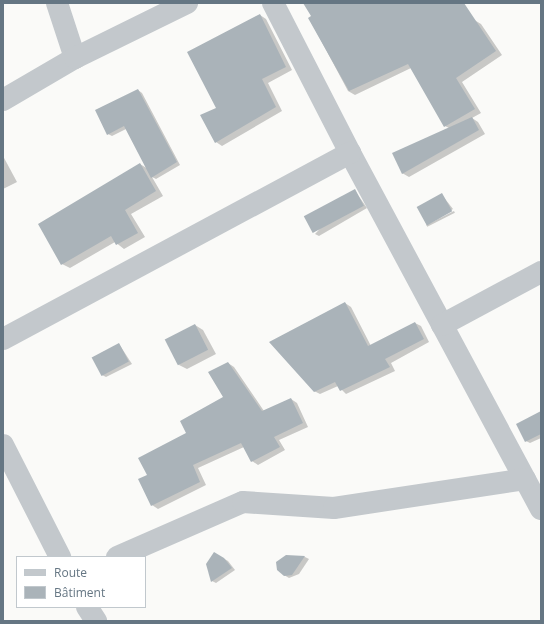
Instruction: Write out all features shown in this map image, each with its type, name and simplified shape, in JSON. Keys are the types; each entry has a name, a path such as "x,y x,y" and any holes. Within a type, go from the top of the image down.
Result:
{"street":[{"path":"57,3 75,58"},
{"path":"3,100 75,58 188,3"},
{"path":"273,3 350,154 541,509"},
{"path":"3,339 350,154"},
{"path":"442,325 541,272"},
{"path":"3,445 59,556"},
{"path":"119,556 243,502 334,508 525,479"},
{"path":"89,608 96,621"}],"building":[{"path":"303,3 464,3 496,51 456,78 475,109 444,127 408,64 349,91 308,18 311,16"},
{"path":"260,14 286,67 262,79 276,107 215,143 200,115 216,108 187,52"},
{"path":"138,89 177,162 151,178 124,126 107,135 95,110"},
{"path":"472,117 479,130 402,174 392,153"},
{"path":"140,163 156,191 125,210 138,233 116,245 111,236 61,265 38,224"},
{"path":"355,189 364,206 313,233 304,216"},
{"path":"442,193 452,211 427,225 417,207"},
{"path":"345,302 368,346 415,322 424,339 385,359 390,367 340,391 335,382 314,392 269,342"},
{"path":"195,324 208,350 178,365 165,339"},
{"path":"119,343 129,362 101,376 92,358"},
{"path":"228,362 262,411 291,398 303,423 274,437 280,447 251,462 241,443 193,465 200,482 151,506 138,479 147,475 138,458 186,433 180,421 223,397 208,372"},
{"path":"541,411 541,434 525,442 516,424"},
{"path":"214,552 224,558 232,568 211,582 206,564"},
{"path":"286,555 305,556 292,575 284,576 277,570 276,562"}]}
